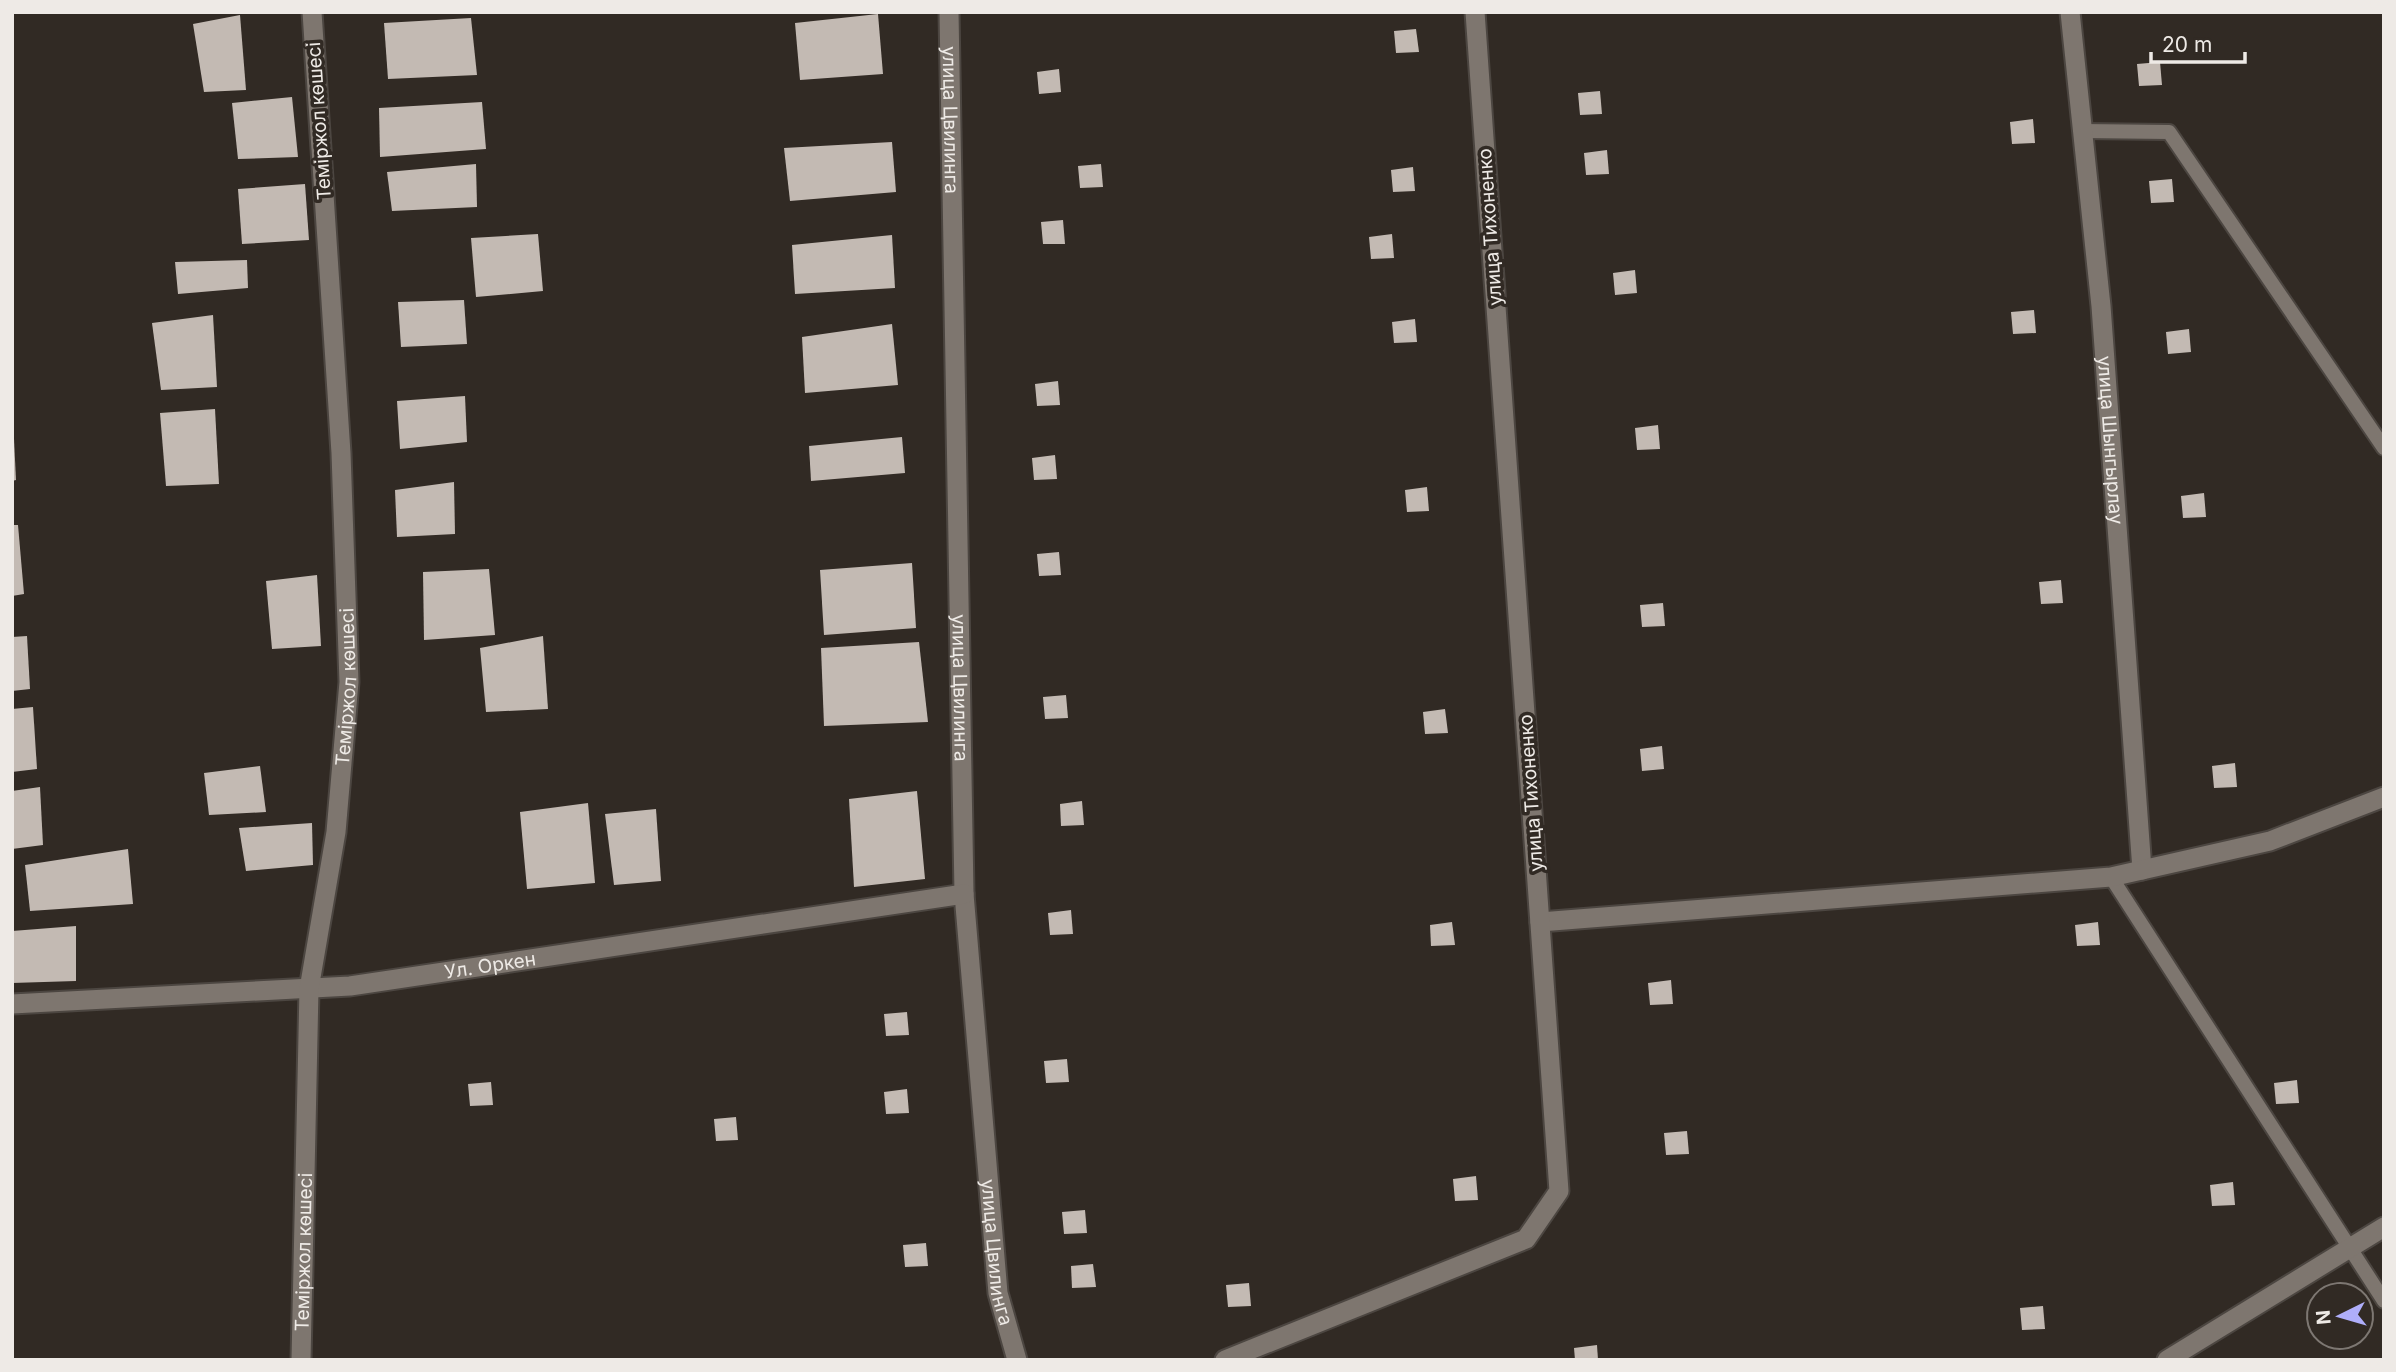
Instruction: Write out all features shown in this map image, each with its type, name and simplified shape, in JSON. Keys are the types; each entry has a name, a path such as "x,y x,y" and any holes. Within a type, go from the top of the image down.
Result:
{"street":[{"name":"Теміржол көшесі","path":"302,1360 309,989 336,832 349,682 341,453 312,12"},
{"name":"улица Цвилинга","path":"949,12 964,894 998,1293 1017,1360"},
{"name":"улица Тихоненко","path":"1225,1360 1526,1239 1559,1192 1475,12"},
{"name":"улица Шынгырлау","path":"2070,12 2101,306 2142,870"},
{"path":"1540,922 2111,877 2270,841 2384,797"},
{"name":"Ул. Оркен","path":"12,1004 350,986 964,894"},
{"path":"2167,1360 2384,1227"}],"lane":[{"path":"2082,131 2169,132 2384,448"},
{"path":"2111,877 2384,1301"}],"building":[{"path":"878,14 883,74 800,80 795,23"},
{"path":"240,15 246,90 204,92 193,24"},
{"path":"471,18 477,75 388,79 384,23"},
{"path":"1416,29 1419,52 1396,53 1394,31"},
{"path":"2160,62 2162,85 2139,86 2137,64"},
{"path":"1059,69 1061,92 1039,94 1037,72"},
{"path":"1600,91 1602,114 1580,115 1578,93"},
{"path":"292,97 298,157 238,159 232,103"},
{"path":"482,102 486,149 380,157 379,108"},
{"path":"2033,119 2035,143 2012,144 2010,122"},
{"path":"892,142 896,192 790,201 784,148"},
{"path":"1607,150 1609,174 1586,175 1584,153"},
{"path":"476,164 477,207 392,211 387,172"},
{"path":"1101,164 1103,187 1080,188 1078,166"},
{"path":"1413,167 1415,191 1393,192 1391,170"},
{"path":"2172,179 2174,202 2151,203 2149,181"},
{"path":"305,184 309,240 242,244 238,189"},
{"path":"1063,220 1065,244 1043,244 1041,222"},
{"path":"538,234 543,291 476,297 471,238"},
{"path":"1392,234 1394,258 1371,259 1369,237"},
{"path":"892,235 895,288 795,294 792,245"},
{"path":"247,260 248,288 178,294 175,262"},
{"path":"1635,270 1637,293 1615,295 1613,273"},
{"path":"464,300 467,344 401,347 398,302"},
{"path":"2034,310 2036,333 2013,334 2011,312"},
{"path":"213,315 217,387 161,390 152,323"},
{"path":"1415,319 1417,342 1394,343 1392,322"},
{"path":"892,324 898,385 805,393 802,337"},
{"path":"2189,329 2191,352 2168,354 2166,332"},
{"path":"1058,381 1060,405 1037,406 1035,384"},
{"path":"465,396 467,442 400,449 397,401"},
{"path":"215,409 219,484 166,486 160,413"},
{"path":"1658,425 1660,449 1637,450 1635,428"},
{"path":"902,437 905,473 811,481 809,446"},
{"path":"12,439 16,480 12,481"},
{"path":"1055,455 1057,479 1034,480 1032,458"},
{"path":"454,482 455,534 397,537 395,490"},
{"path":"1427,487 1429,511 1407,512 1405,490"},
{"path":"2204,493 2206,517 2183,518 2181,496"},
{"path":"12,525 18,525 24,594 12,596"},
{"path":"1059,552 1061,575 1039,576 1037,554"},
{"path":"912,563 916,628 824,635 820,570"},
{"path":"489,569 495,635 424,640 423,572"},
{"path":"317,575 321,646 272,649 266,581"},
{"path":"2061,580 2063,603 2041,604 2039,582"},
{"path":"1663,603 1665,626 1642,627 1640,605"},
{"path":"27,636 30,689 12,691 12,637"},
{"path":"543,636 548,709 486,712 480,648"},
{"path":"919,642 928,722 824,726 821,648"},
{"path":"1066,695 1068,718 1045,719 1043,697"},
{"path":"33,707 37,769 12,772 12,709"},
{"path":"1445,709 1448,733 1425,734 1423,712"},
{"path":"1662,746 1664,769 1642,771 1640,749"},
{"path":"2235,763 2237,787 2214,788 2212,766"},
{"path":"260,766 266,812 209,815 204,773"},
{"path":"40,787 43,845 12,849 12,791"},
{"path":"917,791 925,879 854,887 849,799"},
{"path":"1082,801 1084,825 1061,826 1060,804"},
{"path":"588,803 595,883 527,889 520,812"},
{"path":"656,809 661,881 614,885 605,814"},
{"path":"312,823 313,865 246,871 239,828"},
{"path":"128,849 133,904 30,911 25,865"},
{"path":"1071,910 1073,934 1050,935 1048,913"},
{"path":"1452,922 1455,945 1431,946 1430,925"},
{"path":"2098,922 2100,945 2077,946 2075,925"},
{"path":"76,926 76,981 12,983 12,931"},
{"path":"1671,980 1673,1004 1650,1005 1648,983"},
{"path":"907,1012 909,1035 886,1036 884,1014"},
{"path":"1067,1059 1069,1082 1046,1083 1044,1061"},
{"path":"2297,1080 2299,1103 2276,1104 2274,1083"},
{"path":"491,1082 493,1105 470,1106 468,1084"},
{"path":"907,1089 909,1113 886,1114 884,1092"},
{"path":"736,1117 738,1140 716,1141 714,1119"},
{"path":"1687,1131 1689,1154 1666,1155 1664,1133"},
{"path":"1476,1176 1478,1200 1455,1201 1453,1179"},
{"path":"2233,1182 2235,1205 2212,1206 2210,1185"},
{"path":"1085,1210 1087,1233 1064,1234 1062,1212"},
{"path":"926,1243 928,1266 905,1267 903,1245"},
{"path":"1093,1264 1096,1287 1072,1288 1071,1266"},
{"path":"1249,1283 1251,1306 1228,1307 1226,1285"},
{"path":"2043,1306 2045,1329 2022,1330 2020,1308"},
{"path":"1597,1345 1598,1360 1575,1360 1574,1348"}]}
